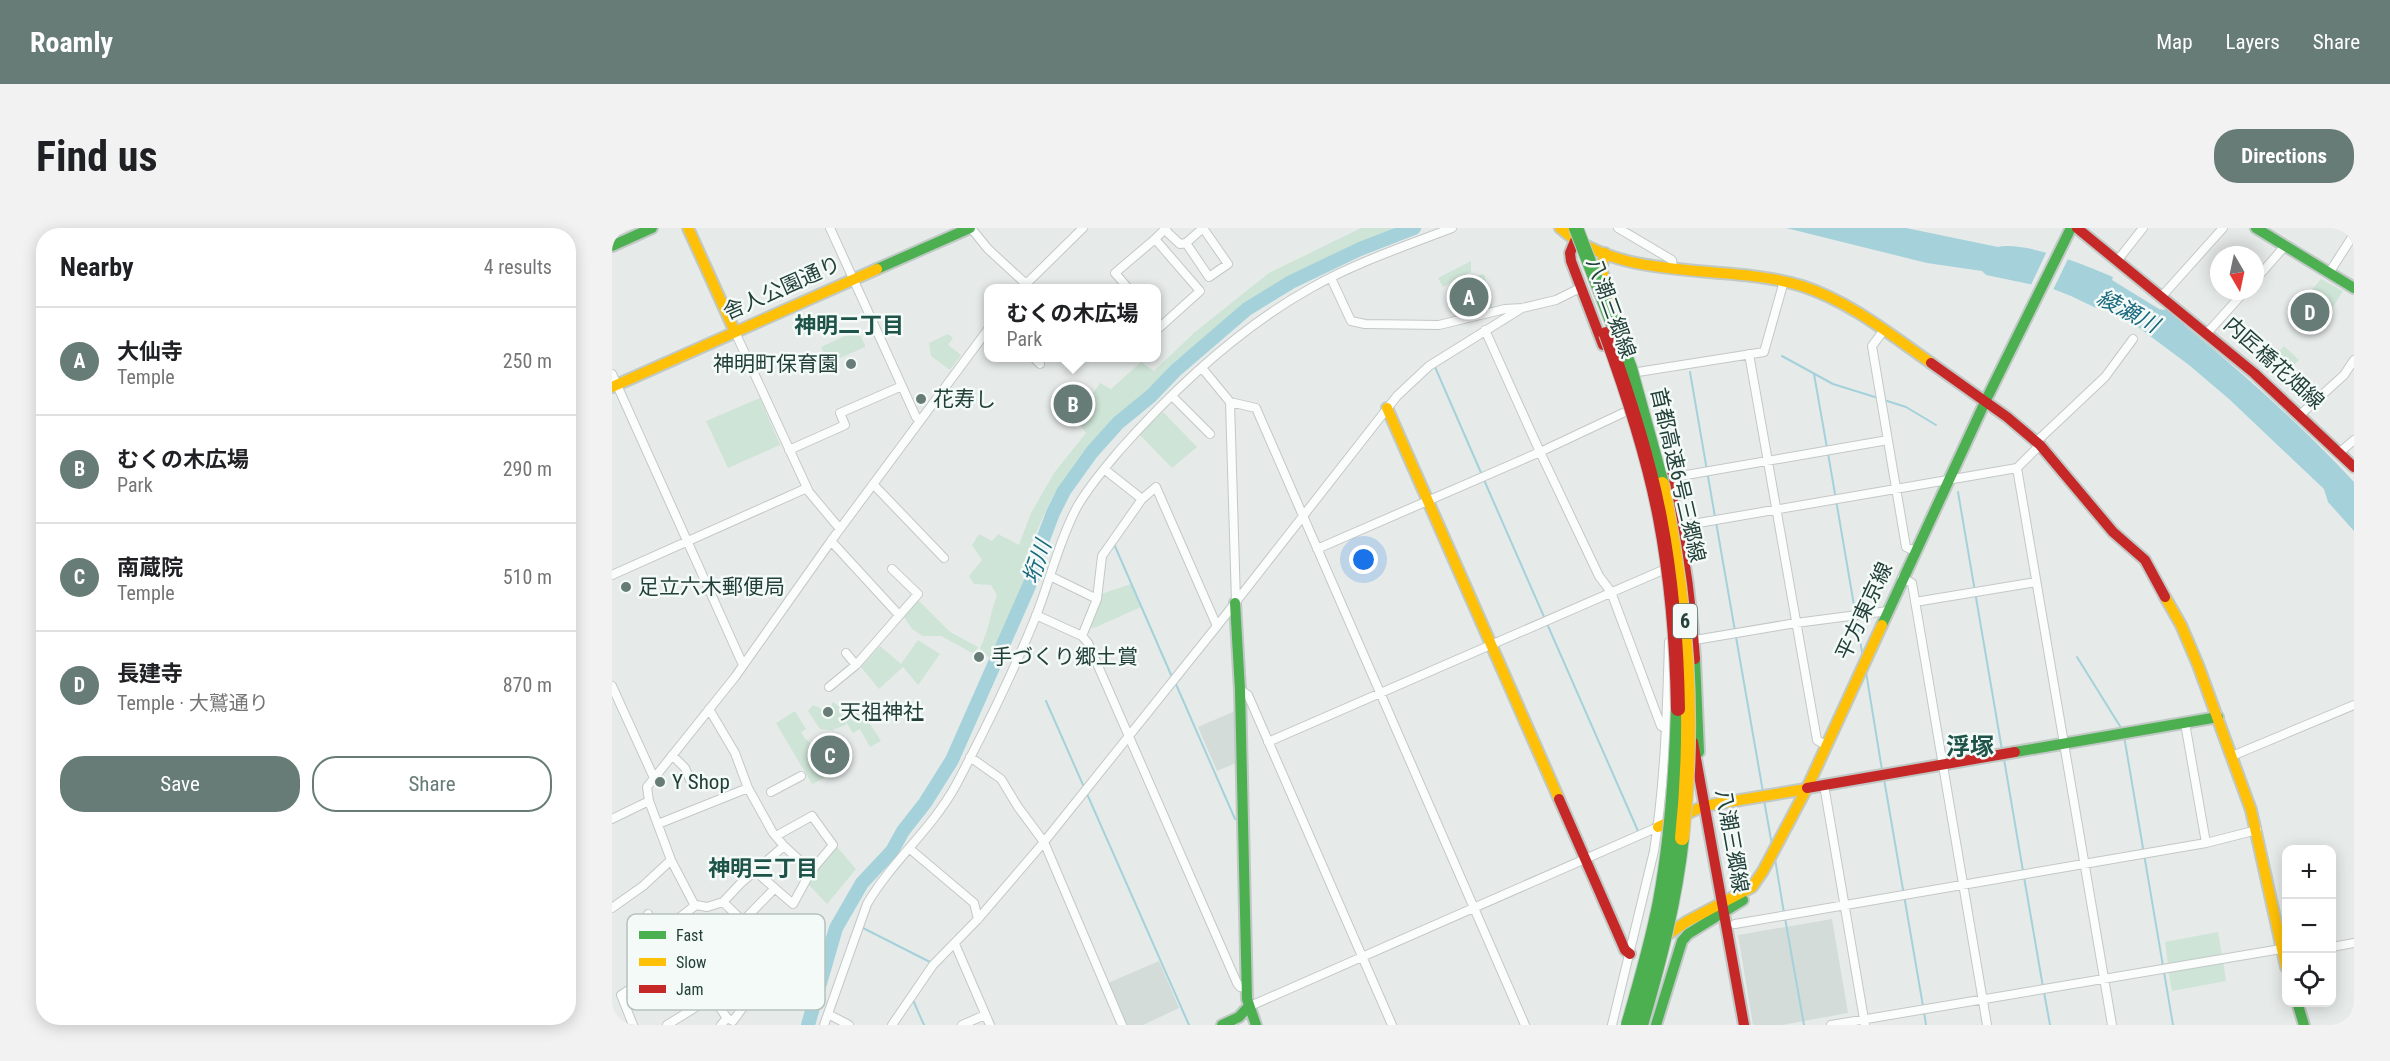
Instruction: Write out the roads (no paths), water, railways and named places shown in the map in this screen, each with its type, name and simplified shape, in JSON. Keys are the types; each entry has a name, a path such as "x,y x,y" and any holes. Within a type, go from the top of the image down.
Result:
{"main road":[{"path":"612,246 652,228"},
{"path":"688,228 735,332"},
{"name":"舎人公園通り","path":"614,382 735,332 970,228"},
{"path":"1560,228 1575,234 1605,253 1634,262 1752,275 1785,281 1821,294 1848,307 1884,330 2019,426 2038,443 2106,524 2138,553 2151,570 2192,649 2257,830 2283,953"},
{"name":"首都高速6号三郷線","path":"1566,228 1629,399 1653,486 1671,590 1678,685 1674,812 1654,932 1627,1025"},
{"name":"平方東京線","path":"1656,1025 1682,941 1722,909 1755,890 1767,876 1782,837 1902,578 2071,228"},
{"name":"内匠橋花畑線","path":"2077,228 2208,332 2301,414 2354,467"},
{"path":"2256,228 2354,288"},
{"path":"1575,234 1616,309"},
{"name":"八潮三郷線","path":"1575,234 1570,257 1601,339 1647,483 1662,570 1669,641 1704,806 1744,1025"},
{"name":"首都高速6号三郷線","path":"1575,234 1606,303 1637,388 1670,517 1682,589 1688,648 1695,771 1660,965 1641,1025"},
{"name":"八潮三郷線","path":"1605,253 1601,269 1638,372 1681,526 1695,640 1695,771"},
{"path":"1601,339 1624,331"},
{"path":"1387,408 1584,859 1625,950 1630,954"},
{"path":"1647,483 1669,479"},
{"path":"1236,603 1247,988 1248,1007 1256,1025"},
{"path":"1619,1025 1629,993 1660,860 1671,760 1672,709 1678,685"},
{"path":"1658,827 1704,806 2218,717"},
{"path":"1651,1025 1668,961 1685,876 1695,771"},
{"name":"平方東京線","path":"1627,1025 1643,960 1656,942 1686,922 1722,909"},
{"path":"1222,1025 1239,1017 1248,1007"},
{"path":"2299,1007 2304,1025"}],"street":[{"path":"830,228 916,417 920,420"},
{"path":"970,228 1022,284"},
{"path":"1026,284 1083,228"},
{"path":"1125,284 1115,273 1166,228 1174,240 1180,244 1186,243 1203,228 1228,264 1209,277 1186,243"},
{"path":"824,1025 867,904 877,886 910,849 945,803 970,757 1011,673 1036,615 1076,509 1090,485 1172,396 1202,368 1263,319 1331,278 1452,228"},
{"path":"1618,228 1672,260 1673,267"},
{"path":"2117,261 2143,228"},
{"path":"2163,295 2223,228"},
{"path":"2330,273 2354,234"},
{"path":"1155,239 1200,291 1161,326"},
{"path":"2264,270 2285,246"},
{"path":"1331,278 1351,321 1365,324 1439,325 1505,309 1522,308 1556,300 1582,287"},
{"path":"1638,372 1764,352 1785,281"},
{"path":"2208,332 2237,300"},
{"path":"892,1025 933,965 978,919 1044,842 1236,603 1387,408 1429,366 1522,308"},
{"path":"1485,330 1599,576 1611,592 1661,726 1667,730"},
{"path":"1884,330 1872,346 1906,547 1915,551"},
{"path":"735,332 807,488 840,529"},
{"path":"695,906 671,860 649,801 647,787 743,665 831,541 984,335"},
{"path":"1681,526 2017,468 2038,443 2105,377 2133,339"},
{"path":"1749,354 1817,740 1825,746"},
{"path":"2301,414 2343,375 2354,360"},
{"path":"1202,368 1230,402 1256,408 1525,1025"},
{"path":"614,382 743,665"},
{"path":"789,450 845,425 840,413 902,386"},
{"path":"1172,396 1210,434"},
{"path":"1230,402 1236,603"},
{"path":"1317,549 1540,452 1625,411"},
{"path":"1669,479 1888,440"},
{"path":"2340,452 2354,440"},
{"path":"2017,468 2112,1025"},
{"path":"1104,469 1142,499"},
{"path":"873,484 944,558"},
{"path":"1082,636 1097,598 1102,556 1142,499 1156,487 1217,626"},
{"path":"612,575 807,488"},
{"path":"831,541 899,615"},
{"path":"829,687 879,642 918,594 892,569"},
{"path":"1268,742 1662,570"},
{"path":"1050,576 1097,598"},
{"path":"1902,578 1912,583 1987,1025"},
{"path":"1915,602 2036,582"},
{"path":"1695,640 1888,610"},
{"path":"1036,615 1082,636 1088,643 1237,983 1240,987 1247,988"},
{"path":"1612,1025 1658,827 1667,730 1669,641"},
{"path":"846,653 856,665"},
{"path":"612,686 654,778"},
{"path":"1240,690 1248,695 1392,1025"},
{"path":"2232,756 2354,705"},
{"path":"709,709 735,753 748,788 776,836 811,871"},
{"path":"2185,723 2206,843"},
{"path":"672,755 685,768 691,782"},
{"path":"970,757 1001,779 1044,842 1122,1025"},
{"path":"771,792 801,777"},
{"path":"1824,785 1864,1022"},
{"path":"658,824 748,788"},
{"path":"612,819 649,801"},
{"path":"754,871 793,904 811,871 833,845 812,816 776,836"},
{"path":"1248,1007 1658,827"},
{"path":"1735,924 2206,843 2257,830"},
{"path":"684,914 695,906 707,907 723,902 754,871 784,846"},
{"path":"910,849 975,903 978,919"},
{"path":"612,908 643,886 671,860"},
{"path":"750,914 774,889"},
{"path":"723,902 736,914"},
{"path":"2336,946 2354,943"},
{"path":"955,944 990,1025"},
{"path":"1831,1025 1864,1022 2104,978 2282,956"},
{"path":"627,991 621,995 633,1025"},
{"path":"667,1025 691,1010"},
{"path":"721,1010 727,1018 733,1021 741,1010"},
{"path":"828,1014 849,1025"},
{"path":"962,1025 985,1015"},
{"path":"721,1025 727,1018"}],"water":[{"name":"綾瀬川","path":"1786,228 1906,228 1998,247 2023,247 2072,261 2113,277 2112,280 2159,309 2168,308 2183,320 2184,325 2314,440 2354,482 2354,531 2328,502 2324,489 2229,399 2189,365 2138,327 2104,308 2096,308 2053,289 1986,275 1982,271 1927,263"}],"waterway":[{"name":"垳川","path":"825,966 836,928 862,883 892,851 903,831 925,803 952,760 1033,577 1042,542 1053,513 1064,491 1092,452 1118,423 1247,309 1291,282 1360,249 1414,228"},
{"path":"1782,356 1833,384 1878,398"},
{"path":"1435,367 1482,475"},
{"path":"1690,372 1715,517"},
{"path":"1814,374 1827,448"},
{"path":"1884,400 1906,407 1936,425"},
{"path":"1828,453 1863,658"},
{"path":"1484,480 1638,831"},
{"path":"1958,492 2002,750"},
{"path":"1716,522 1763,792"},
{"path":"1114,544 1172,677"},
{"path":"2077,657 2123,731"},
{"path":"1866,672 1882,770"},
{"path":"1175,682 1235,819"},
{"path":"1046,701 1189,1025"},
{"path":"2124,736 2173,1025"},
{"path":"2004,759 2023,871"},
{"path":"1884,779 1923,1006"},
{"path":"1764,800 1772,845"},
{"path":"1775,859 1784,913"},
{"path":"2024,877 2043,987"},
{"path":"1785,918 1804,1025"},
{"path":"863,928 930,962"},
{"path":"2044,992 2050,1025"},
{"path":"913,1000 924,1025"},
{"name":"垳川","path":"808,1025 812,1010"},
{"path":"1924,1012 1926,1025"}],"place":[{"name":"大仙寺","path":"1469,297"},
{"name":"長建寺","path":"2310,312"},
{"name":"神明町保育園","path":"851,364"},
{"name":"花寿し","path":"921,399"},
{"name":"むくの木広場","path":"1073,404"},
{"name":"足立六木郵便局","path":"626,587"},
{"name":"手づくり郷土賞","path":"979,657"},
{"name":"天祖神社","path":"828,712"},
{"name":"南蔵院","path":"830,755"},
{"name":"Y Shop","path":"660,782"}],"district":[{"name":"神明二丁目","path":"849,325"},
{"name":"浮塚","path":"1970,747"},
{"name":"神明三丁目","path":"763,868"}]}
